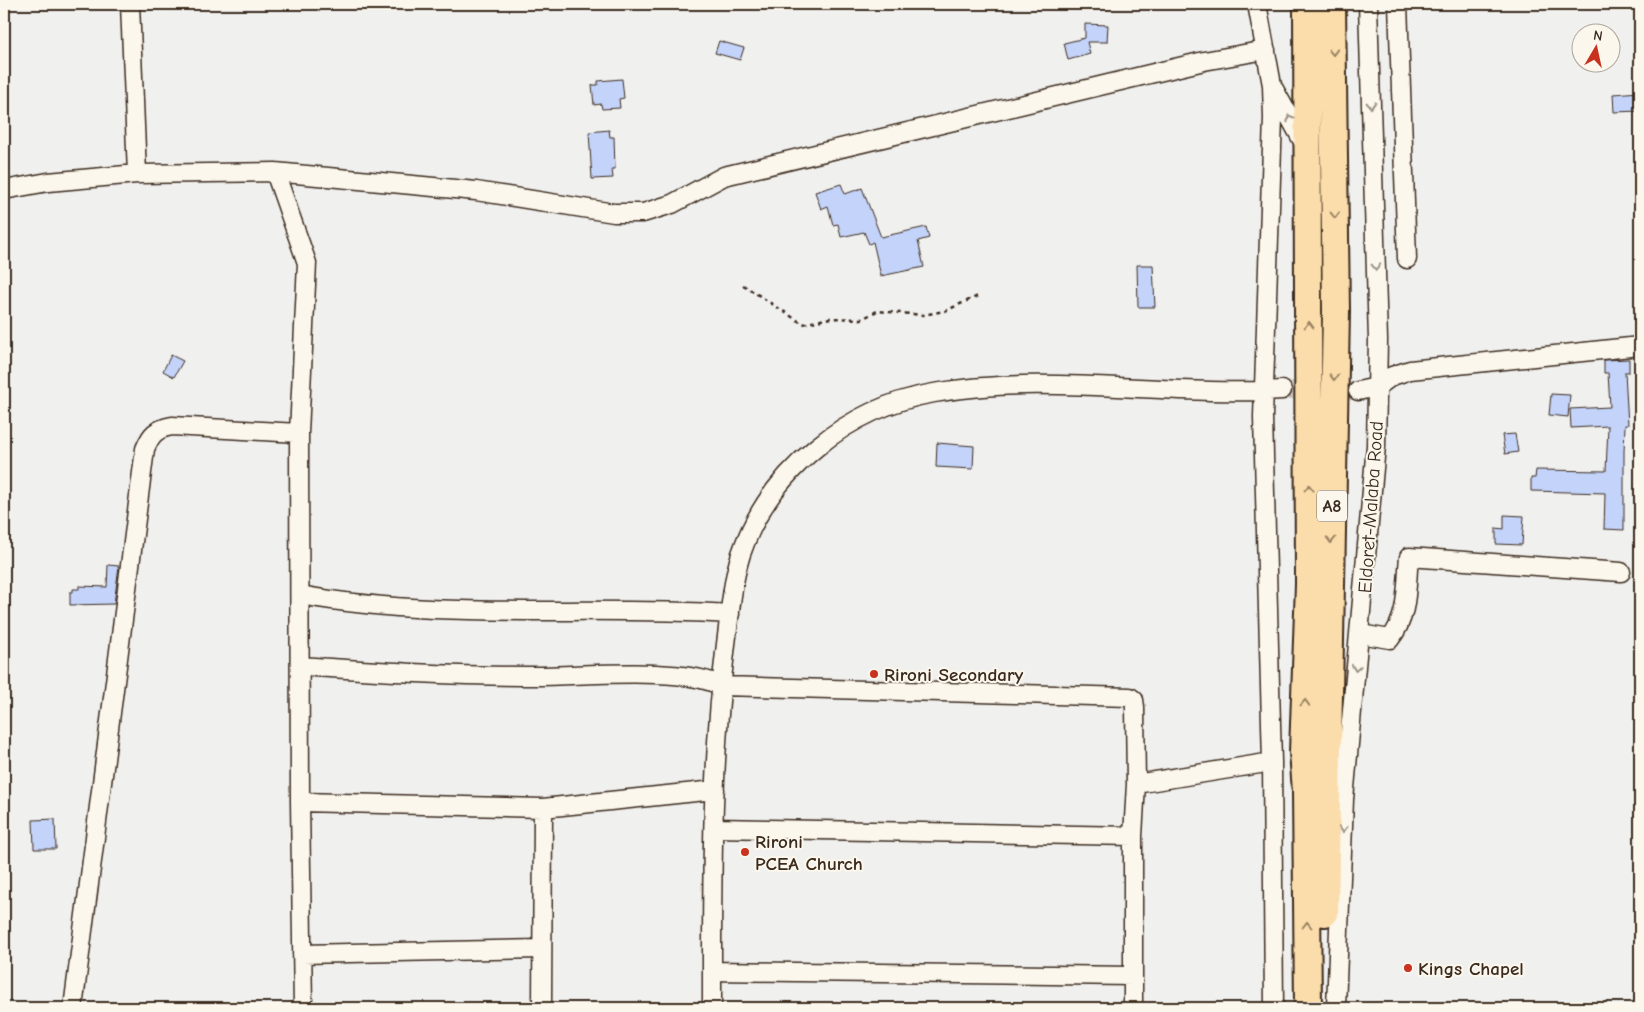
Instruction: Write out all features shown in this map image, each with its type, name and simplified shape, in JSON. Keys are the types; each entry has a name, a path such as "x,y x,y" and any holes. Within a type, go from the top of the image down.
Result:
{"highway":[{"name":"A8","path":"1308,4 1309,584 1303,752 1306,790 1308,1008"},
{"name":"Eldoret-Malaba Road","path":"1323,1008 1336,311 1332,4"}],"street":[{"path":"130,4 137,174"},
{"path":"1257,4 1272,86 1272,191 1264,391 1272,762 1274,1008"},
{"name":"Eldoret-Malaba Road","path":"1336,1008 1344,799 1376,446 1377,387 1368,4"},
{"path":"1398,4 1406,259"},
{"path":"4,190 48,182 137,174 275,172 476,191 614,213 643,213 672,204 724,176 1204,61 1266,50"},
{"path":"1272,86 1308,150"},
{"path":"275,172 307,263 299,433 300,802 303,1008"},
{"path":"1358,391 1377,387 1392,376 1410,370 1640,346"},
{"path":"712,1008 715,790 721,686 730,614 741,553 774,491 803,458 838,432 880,408 908,398 936,392 999,387 1282,390"},
{"path":"73,1008 145,449 151,436 158,429 172,426 299,433"},
{"path":"1360,634 1390,639 1399,628 1404,609 1409,557 1621,572"},
{"path":"300,595 339,602 443,610 641,611 730,614"},
{"path":"300,666 443,675 658,674 696,677 721,686 1130,697 1134,700 1135,707 1136,784 1133,836 1133,1008"},
{"path":"1136,784 1272,762"},
{"path":"300,802 543,808 715,790"},
{"path":"542,1008 543,808"},
{"path":"715,828 1133,836"},
{"path":"302,954 542,949"},
{"path":"712,971 1133,976"}],"path":[{"path":"743,285 803,324 830,318 862,319 877,311 923,315 945,311 980,295"}],"building":[{"path":"1085,24 1108,25 1107,42 1087,42 1090,54 1068,60 1064,43 1085,38"},
{"path":"719,41 744,48 740,60 715,53"},
{"path":"622,79 624,98 619,99 620,108 602,109 601,104 594,105 592,85 598,85 598,81"},
{"path":"1640,92 1640,111 1614,112 1613,94"},
{"path":"609,130 610,137 614,137 615,169 612,169 613,178 592,179 589,132"},
{"path":"841,184 845,194 862,188 881,237 926,227 929,238 918,241 924,267 881,276 873,242 869,244 864,232 841,237 838,224 833,225 828,206 821,209 815,192"},
{"path":"1137,265 1153,265 1155,307 1138,307"},
{"path":"171,355 183,361 174,377 163,371"},
{"path":"1629,359 1629,372 1625,372 1628,425 1625,425 1624,530 1604,529 1605,493 1531,491 1531,478 1535,478 1536,470 1606,471 1608,426 1571,428 1570,409 1610,407 1608,373 1604,373 1604,360"},
{"path":"1551,394 1570,395 1568,417 1549,415"},
{"path":"1515,434 1518,452 1505,454 1502,435"},
{"path":"937,443 974,446 973,469 936,467"},
{"path":"1504,515 1524,516 1522,545 1496,544 1496,528 1504,529"},
{"path":"108,565 119,566 114,604 70,605 70,592 73,592 73,589 79,589 79,586 107,587"},
{"path":"55,819 56,849 34,849 33,820"}],"tunnel":[{"path":"1282,390 1358,391"}],"place":[{"name":"Rironi Secondary","path":"874,674"},
{"name":"Rironi PCEA Church","path":"745,852"},
{"name":"Kings Chapel","path":"1408,968"}]}
